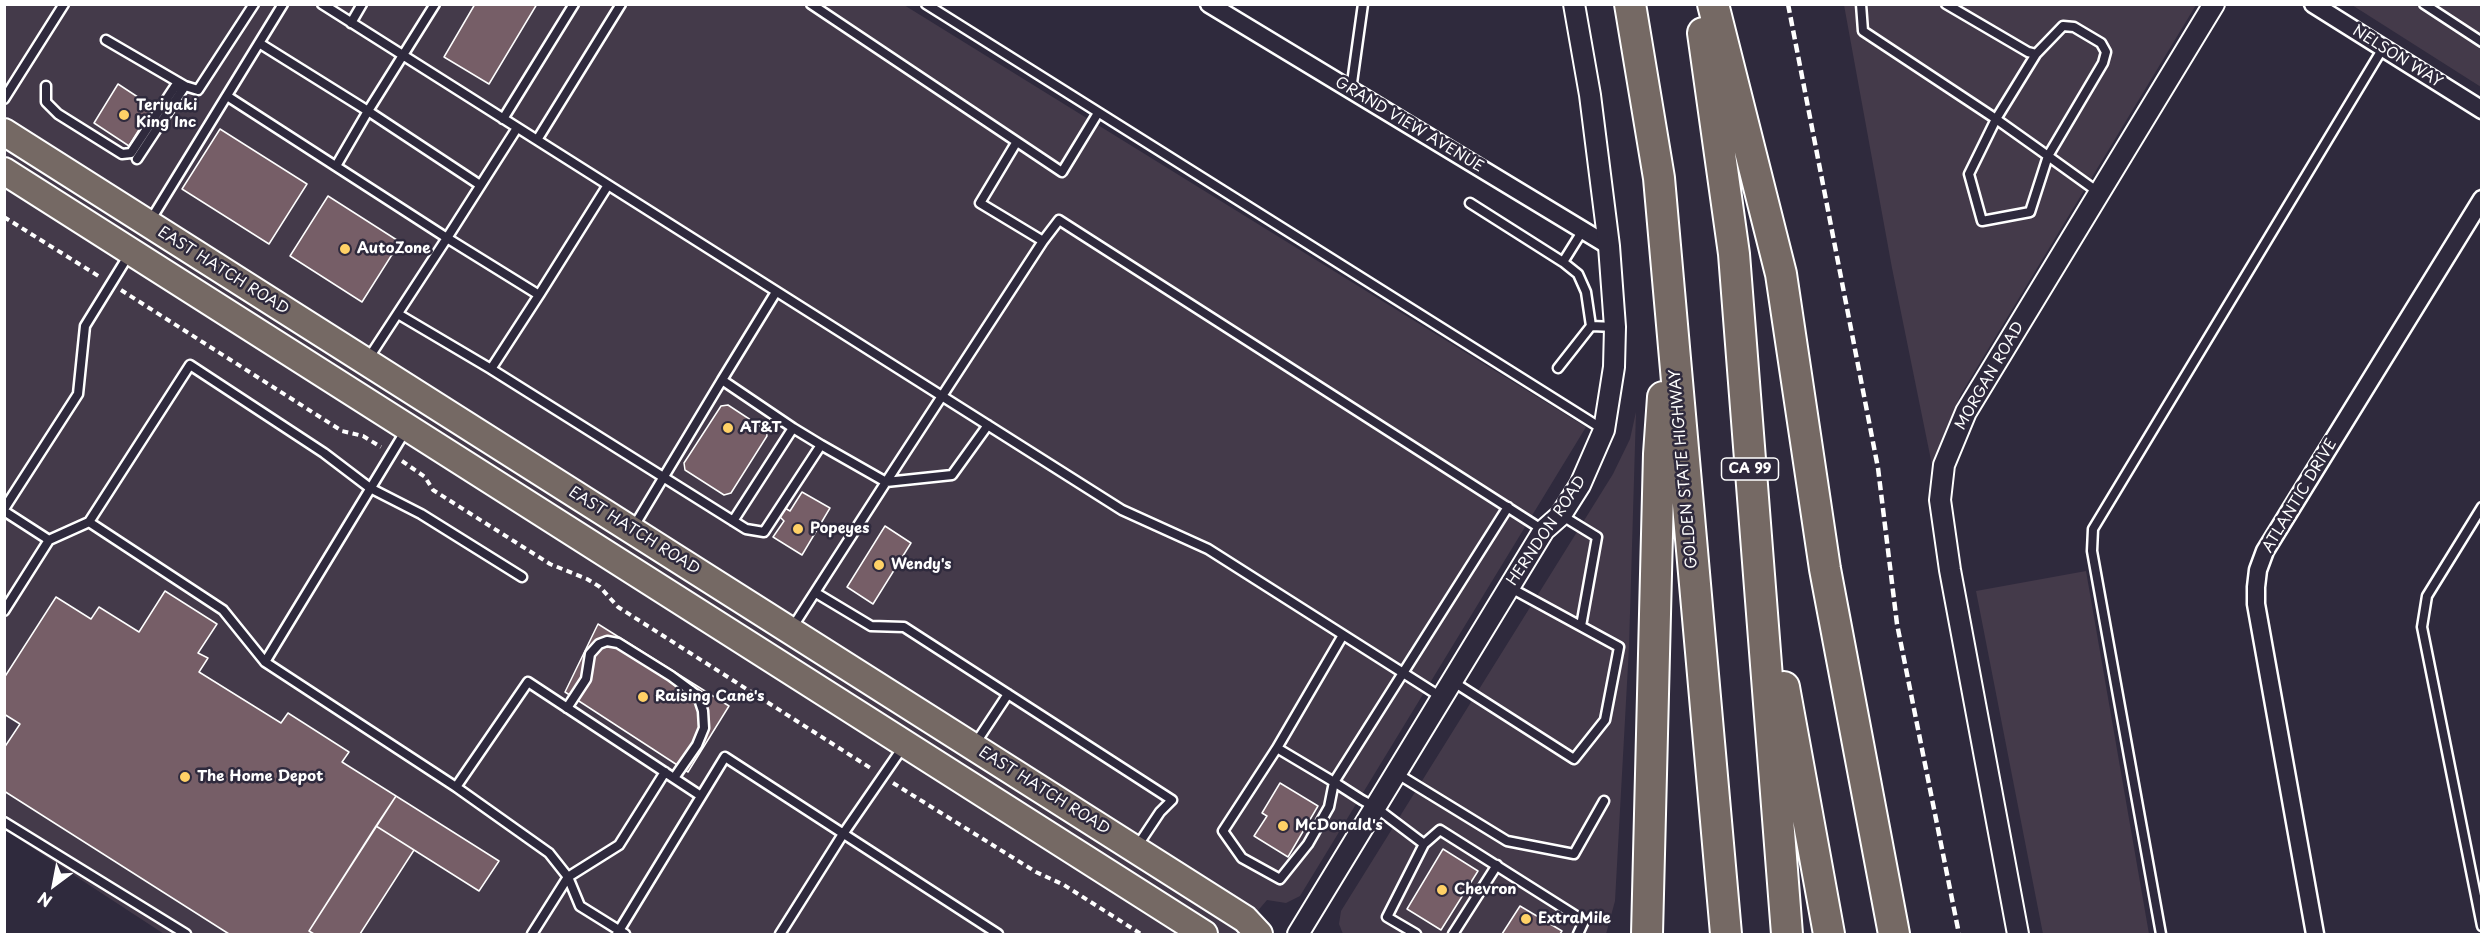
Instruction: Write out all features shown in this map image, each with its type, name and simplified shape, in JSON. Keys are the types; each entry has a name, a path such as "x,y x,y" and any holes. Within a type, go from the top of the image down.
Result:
{"highway":[{"name":"GOLDEN STATE HIGHWAY","path":"1630,4 1659,178 1726,934"},
{"name":"CA 99","path":"1699,4 1734,254 1787,934"},
{"path":"1713,4 1781,274 1825,569 1894,934"},
{"path":"1647,934 1659,454 1670,304"},
{"path":"1752,498 1829,934"}],"main road":[{"name":"EAST HATCH ROAD","path":"4,132 1136,849 1245,919 1259,934"},
{"path":"4,171 1204,934"}],"street":[{"name":"HERNDON ROAD","path":"1298,934 1544,530 1561,515 1592,461 1605,430 1614,368 1615,327 1609,246 1590,95 1574,4"},
{"name":"MORGAN ROAD","path":"2018,934 1950,570 1940,500 1944,465 1966,412 2214,4"},
{"name":"NELSON WAY","path":"2313,4 2481,110"},
{"name":"GRAND VIEW AVENUE","path":"1212,5 1609,246"},
{"name":"ATLANTIC DRIVE","path":"2315,934 2256,604 2258,570 2265,551 2481,199"}],"lane":[{"path":"4,99 64,4"},
{"path":"106,40 182,84 198,90 254,4"},
{"path":"148,223 283,4"},
{"path":"322,4 1122,510 1208,549 1404,674 1447,689 1574,759 1605,720 1619,647 1509,587"},
{"path":"351,23 362,4"},
{"path":"336,166 435,4"},
{"path":"503,119 574,4"},
{"path":"537,140 621,4"},
{"path":"811,4 1062,172 1098,113"},
{"path":"926,4 1605,430"},
{"path":"1351,90 1363,4"},
{"path":"1861,4 1863,31 1996,119 2098,192"},
{"path":"1946,4 2028,52 2036,54"},
{"path":"2424,4 2481,42"},
{"path":"2063,26 2074,27 2101,44 2106,52 2103,63 2048,156 2030,212 1982,221 1969,174 1996,119 2036,54 2063,26"},
{"path":"259,43 480,185"},
{"path":"2161,934 2092,551 2093,529 2383,48"},
{"path":"46,86 46,102 58,114 122,154 130,153 182,84"},
{"path":"137,159 182,84"},
{"path":"227,96 539,295"},
{"path":"367,361 517,128"},
{"path":"1016,143 980,203 1043,241"},
{"path":"491,369 608,185"},
{"path":"1470,202 1578,274 1586,292 1591,326 1558,368"},
{"path":"791,631 1043,241 1059,220 1544,530"},
{"path":"1563,262 1583,230"},
{"path":"49,540 4,510 78,394 85,326 131,252"},
{"path":"631,530 776,292"},
{"path":"398,314 491,369 746,529 764,532 821,445"},
{"path":"1591,326 1615,327"},
{"path":"4,611 49,540 89,522 190,365 324,453 370,488 421,514 522,577"},
{"path":"722,380 793,428 886,482 951,475 988,425"},
{"path":"265,662 408,428"},
{"path":"733,521 793,428"},
{"path":"1343,635 1277,748 1223,831 1242,858 1280,879 1308,844 1329,807 1334,782 1508,507"},
{"path":"2481,507 2427,596 2422,627 2481,926"},
{"path":"1561,515 1597,537 1581,626"},
{"path":"89,522 223,610 265,662 456,787 549,853 568,877 580,906 620,933 725,757 998,934"},
{"path":"816,593 871,626 904,627 1172,800 1160,812 1136,849"},
{"path":"567,708 586,679 591,654 599,644 607,641 618,643 671,675 698,696 703,711 704,728 697,746 674,778"},
{"path":"456,787 528,682 701,796"},
{"path":"973,746 1008,694"},
{"path":"780,934 843,834 905,744"},
{"path":"1277,748 1375,807 1424,844"},
{"path":"532,934 568,877 619,845 665,772"},
{"path":"1396,773 1507,841 1574,854 1604,801"},
{"path":"4,822 186,934"},
{"path":"1416,934 1387,917 1424,844 1440,830 1584,921 1578,934"},
{"path":"1453,934 1497,865"}],"path":[{"path":"4,217 342,431 363,436 392,454 421,473 433,490 550,564 587,579 600,587 618,607 884,777 1036,872 1064,885 1141,934"}],"shaded area":[{"path":"4,5 904,5 1586,427 1300,896 1286,903 1267,900 1238,934 164,934 5,830"},
{"path":"1844,5 2196,5 1961,394 1933,470 1892,268"},
{"path":"2352,5 2481,5 2481,87"},
{"path":"1636,412 1629,647 1615,901 1606,934 1343,934 1339,924 1341,911 1613,474 1630,439"},
{"path":"2086,571 2149,934 2043,934 1976,591"}],"building":[{"path":"475,4 537,4 489,84 444,57"},
{"name":"Teriyaki King Inc","path":"118,84 153,107 129,146 94,123"},
{"path":"220,129 307,184 269,244 182,189"},
{"name":"AutoZone","path":"328,196 400,242 362,302 290,256"},
{"path":"728,405 766,430 767,436 731,493 724,495 685,470 684,463 721,406"},
{"name":"Popeyes","path":"802,492 830,508 802,555 773,537 784,521 780,517 785,508 790,511"},
{"name":"Wendy's","path":"885,526 911,543 873,604 847,587"},
{"name":"The Home Depot","path":"165,591 217,624 198,653 208,658 199,672 281,723 288,713 349,752 342,762 396,796 309,931 314,934 229,934 4,791 4,748 20,724 4,714 4,678 56,597 91,619 99,607 139,632"},
{"name":"Raising Cane's","path":"598,624 729,706 688,772 565,692"},
{"name":"McDonald's","path":"1280,783 1318,806 1288,857 1254,836 1267,816 1262,813"},
{"path":"396,796 499,861 479,891 376,826"},
{"path":"376,826 414,850 360,934 314,934 309,931"},
{"name":"Chevron","path":"1443,849 1478,871 1441,930 1407,909"},
{"name":"ExtraMile","path":"1520,906 1562,931 1560,934 1502,934"}],"railway":[{"path":"1788,4 1878,468 1897,624 1959,934"}],"place":[{"name":"Teriyaki King Inc","path":"124,115"},
{"name":"AutoZone","path":"345,249"},
{"name":"AT&T","path":"728,428"},
{"name":"Popeyes","path":"798,529"},
{"name":"Wendy's","path":"879,565"},
{"name":"Raising Cane's","path":"643,697"},
{"name":"The Home Depot","path":"185,777"},
{"name":"McDonald's","path":"1283,826"},
{"name":"Chevron","path":"1442,890"},
{"name":"ExtraMile","path":"1526,919"}]}
